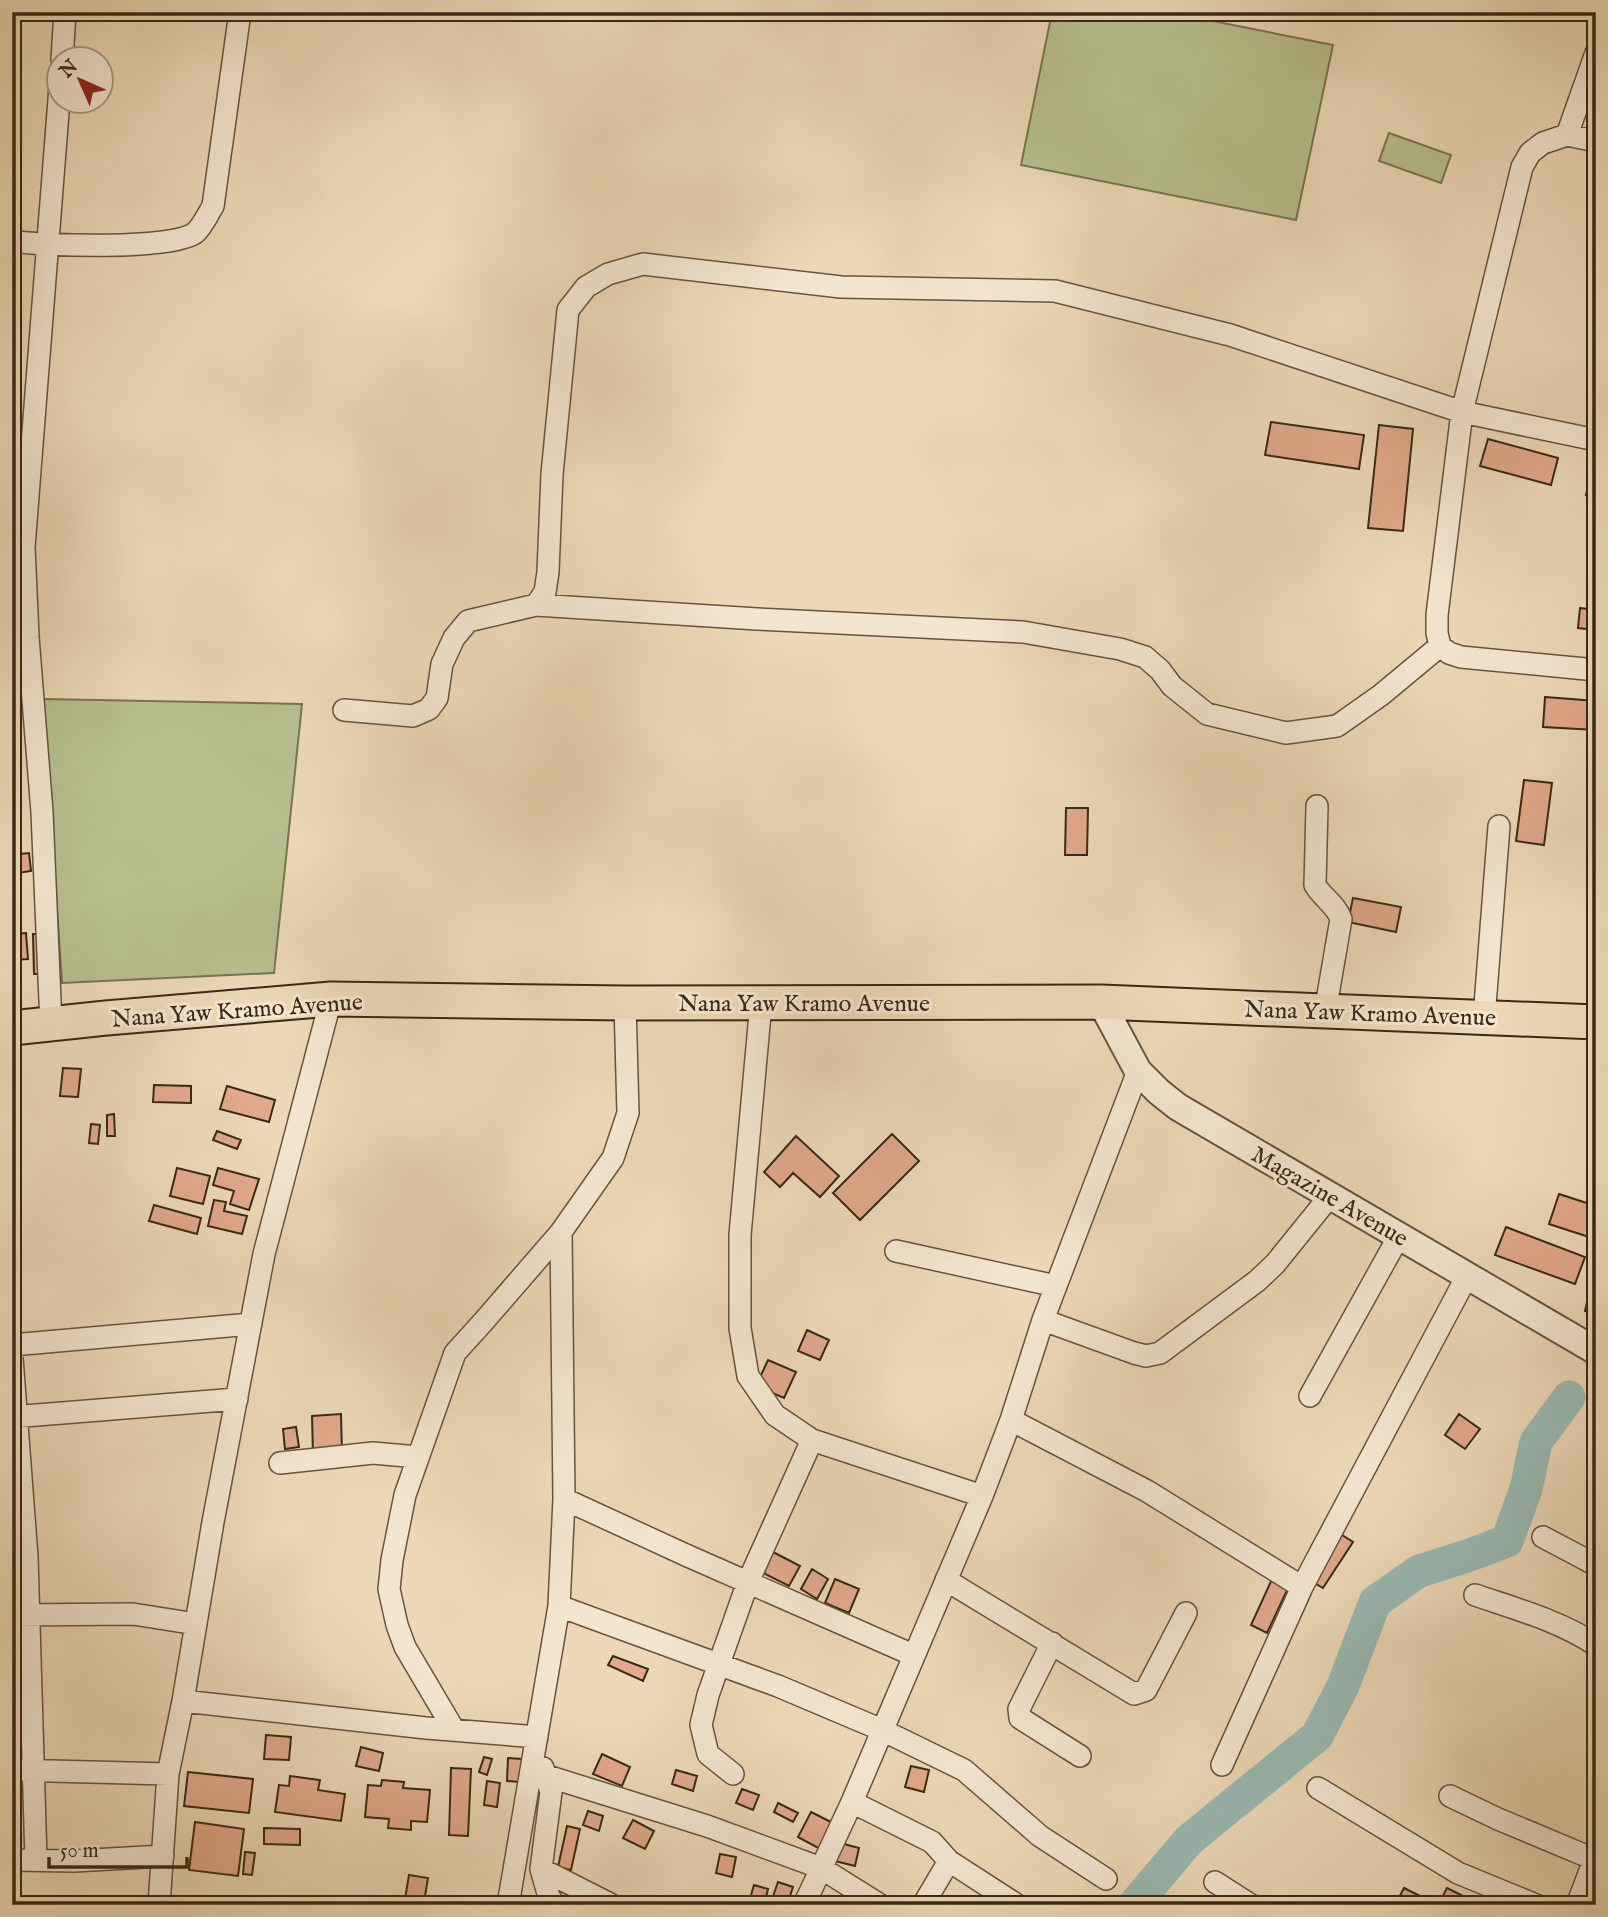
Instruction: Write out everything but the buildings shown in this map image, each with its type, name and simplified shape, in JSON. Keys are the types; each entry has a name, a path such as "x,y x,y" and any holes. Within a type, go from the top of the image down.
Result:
{"main road":[{"name":"Nana Yaw Kramo Avenue","path":"12,1028 331,999 625,1003 1101,1002 1596,1022"}],"street":[{"path":"63,46 65,12"},
{"path":"12,241 151,244 173,241 195,232 213,206 240,12"},
{"path":"1567,135 1596,53"},
{"path":"51,1024 42,812 20,636 18,546 33,411 58,116"},
{"path":"1596,141 1567,135 1543,144 1530,153 1522,167 1462,412 1437,615 1440,646 1449,653 1461,657 1596,670"},
{"path":"536,605 545,592 548,572 552,474 568,310 586,287 608,274 643,264 841,287 1055,292 1230,335 1462,412 1596,440"},
{"path":"344,710 413,716 429,709 437,698 442,664 454,638 468,621 536,605 1023,632 1120,649 1145,657 1160,670 1172,686 1207,714 1286,733 1337,726 1381,695 1440,646"},
{"path":"1317,806 1315,885 1339,912 1341,919 1325,1012"},
{"path":"1484,1018 1499,826"},
{"path":"159,1905 168,1774 264,1254 331,999"},
{"name":"Magazine Avenue","path":"1101,1002 1138,1071 1178,1107 1596,1352"},
{"path":"454,1730 405,1647 389,1589 405,1495 455,1353 561,1232 613,1158 628,1113 625,1003"},
{"path":"761,1003 740,1235 740,1328 748,1376 775,1415 812,1440 982,1496"},
{"path":"804,1905 852,1802 982,1496 1012,1420 1042,1320 1138,1071"},
{"path":"1042,1320 1134,1353 1146,1356 1160,1353 1266,1273 1331,1196"},
{"path":"508,1905 559,1606 564,1499 561,1232"},
{"path":"1310,1396 1399,1236"},
{"path":"896,1251 1056,1286"},
{"path":"1222,1765 1302,1587 1467,1276"},
{"path":"12,1345 251,1324"},
{"path":"12,1358 14,1417 27,1557 21,1616 23,1771 36,1860"},
{"path":"14,1417 237,1399"},
{"path":"1012,1420 1147,1492 1302,1587"},
{"path":"733,1774 708,1754 701,1725 708,1695 748,1582 812,1440"},
{"path":"280,1463 373,1453 418,1457"},
{"path":"564,1499 913,1655"},
{"path":"1543,1537 1596,1565"},
{"path":"946,1580 1135,1694 1146,1690 1186,1613"},
{"path":"1475,1595 1529,1613 1583,1636 1596,1645"},
{"path":"559,1606 778,1686 882,1730 964,1770 1040,1836 1107,1879"},
{"path":"21,1616 133,1614 196,1624"},
{"path":"1052,1643 1019,1709 1020,1718 1080,1756"},
{"path":"183,1701 454,1730 535,1745"},
{"path":"535,1745 551,1792 541,1869 549,1897 555,1905"},
{"path":"23,1771 168,1774"},
{"path":"547,1776 707,1826 821,1868 880,1905"},
{"path":"1318,1788 1458,1873 1536,1905"},
{"path":"1450,1796 1498,1819 1595,1858 1577,1905"},
{"path":"852,1802 932,1842 949,1860 1017,1905"},
{"path":"12,1860 74,1861 163,1856"},
{"path":"923,1905 949,1860"},
{"path":"541,1869 612,1905"},
{"path":"1214,1882 1251,1905"}],"green space":[{"path":"1052,12 1168,12 1333,45 1296,220 1021,165"},
{"path":"1389,133 1451,155 1441,183 1379,161"},
{"path":"43,699 302,704 274,973 62,983"}],"waterway":[{"path":"1134,1905 1189,1840 1317,1736 1343,1686 1375,1602 1419,1571 1507,1541 1526,1489 1536,1442 1569,1397"}]}
